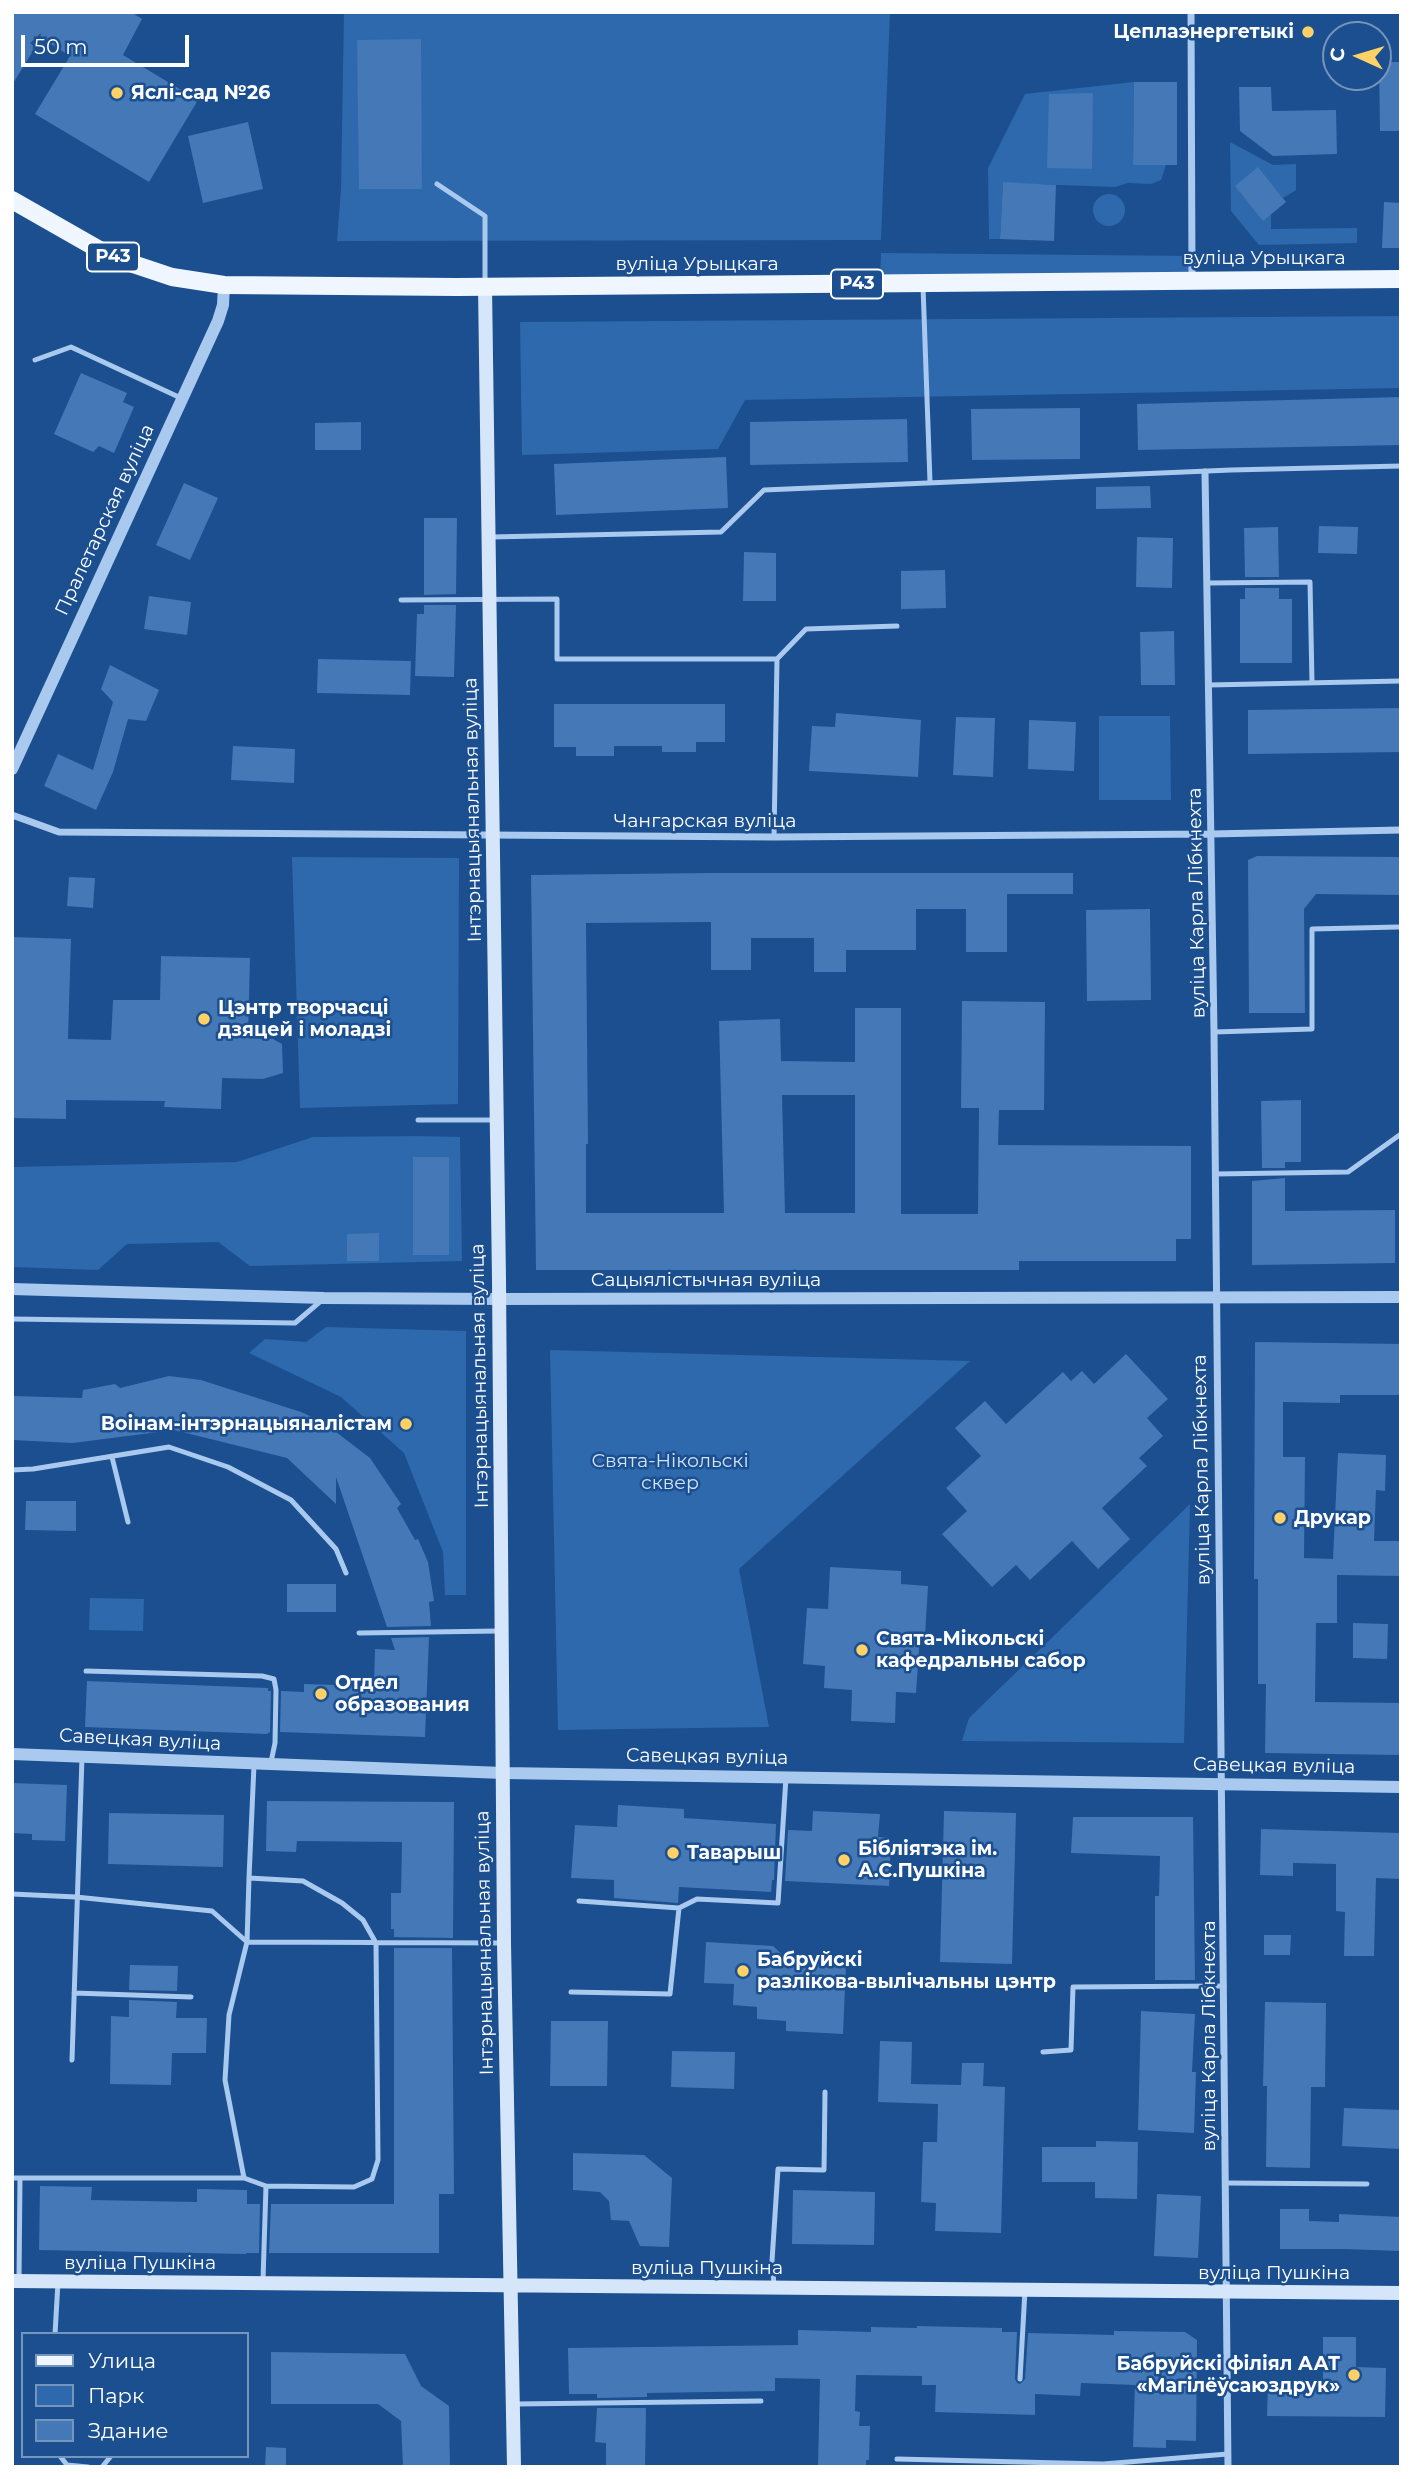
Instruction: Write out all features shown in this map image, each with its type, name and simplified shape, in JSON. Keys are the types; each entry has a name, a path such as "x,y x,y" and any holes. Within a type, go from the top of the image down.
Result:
{"main road":[{"name":"вуліца Урыцкага","path":"12,200 112,257 172,277 224,285 485,286 1401,279"},
{"name":"Інтэрнацыянальная вуліца","path":"485,286 497,1120 504,1943 514,2467"},
{"name":"вуліца Пушкіна","path":"15,2281 1401,2293"}],"street":[{"path":"1191,12 1192,279"},
{"name":"Пралетарская вуліца","path":"12,769 218,321 223,305 224,285"},
{"name":"вуліца Карла Лібкнехта","path":"1205,472 1223,1784 1228,2467"},
{"name":"Чангарская вуліца","path":"12,815 59,832 774,836 1211,834 1401,830"},
{"name":"Сацыялістычная вуліца","path":"12,1289 324,1298 1401,1297"},
{"name":"Савецкая вуліца","path":"12,1754 503,1773 1401,1787"}],"lane":[{"path":"1191,32 1291,29"},
{"path":"437,184 485,216 485,286"},
{"path":"923,283 930,482"},
{"path":"35,360 71,346 183,399"},
{"path":"488,537 721,532 764,490 1401,466"},
{"path":"1208,583 1310,582 1312,683"},
{"path":"401,600 556,599 557,659 777,659"},
{"path":"774,836 777,659 806,629 897,626"},
{"path":"1209,685 1401,681"},
{"path":"1214,1032 1312,1029 1312,929 1398,927"},
{"path":"418,1120 497,1120"},
{"path":"1215,1174 1348,1172 1401,1134"},
{"path":"12,1319 295,1323 324,1298"},
{"path":"12,1470 169,1447 228,1467 291,1500 335,1549 346,1573"},
{"path":"112,1457 128,1522"},
{"path":"359,1633 502,1631"},
{"path":"86,1671 262,1676 274,1679 275,1743 271,1765"},
{"path":"72,2060 82,1757"},
{"path":"244,2178 225,2080 229,2015 247,1942 254,1765"},
{"path":"579,1900 679,1908 697,1899 778,1903 786,1777"},
{"path":"12,2178 244,2178 266,2186 354,2187 372,2179 378,2160 376,1943 363,1920 342,1903 303,1881 249,1878"},
{"path":"12,1894 76,1897 212,1911 247,1942 504,1943"},
{"path":"571,1992 670,1994 679,1908"},
{"path":"1043,2052 1071,2050 1073,1987 1224,1986"},
{"path":"74,1993 191,1997"},
{"path":"774,2288 772,2261 778,2169 824,2170 825,2092"},
{"path":"15,2281 20,2178"},
{"path":"1226,2183 1367,2184"},
{"path":"263,2283 266,2186"},
{"path":"55,2332 58,2282"},
{"path":"1020,2379 1025,2290"},
{"path":"513,2404 761,2401"},
{"path":"897,2459 1103,2465 1228,2454"},
{"path":"62,2458 67,2465 88,2467"}],"green space":[{"path":"344,12 890,12 881,240 337,241 341,189"},
{"path":"1134,82 1133,165 1166,165 1161,180 1151,184 1128,183 1115,187 1003,183 1000,239 989,239 988,168 1025,94"},
{"path":"1230,142 1273,165 1296,164 1296,190 1283,198 1258,168 1271,214 1271,229 1357,228 1357,243 1259,245 1231,211"},
{"path":"1109,194 1121,198 1125,210 1121,222 1109,226 1097,222 1093,210 1097,198"},
{"path":"881,253 1192,256 1192,279 880,283"},
{"path":"1401,316 1401,388 745,400 718,449 522,455 520,322"},
{"path":"1099,716 1170,716 1171,800 1099,800"},
{"path":"292,857 459,858 458,1104 300,1108"},
{"path":"313,1137 460,1137 462,1261 250,1266 218,1242 127,1244 98,1270 12,1267 12,1167 237,1162"},
{"path":"326,1327 466,1331 466,1595 445,1595 443,1552 404,1453 341,1397 249,1353 265,1339 306,1342"},
{"name":"Свята-Нікольскі сквер","path":"550,1350 970,1361 739,1569 769,1727 558,1730"},
{"path":"1190,1504 1184,1743 962,1741 969,1718"},
{"path":"90,1598 144,1599 143,1631 89,1630"}],"building":[{"name":"Яслі-сад №26","path":"12,12 131,12 142,19 123,55 198,100 149,182 35,114 70,56 41,38 12,85"},
{"path":"421,39 422,189 359,189 357,40"},
{"path":"1392,62 1401,62 1401,131 1380,131 1379,91 1392,91"},
{"path":"1134,82 1177,82 1177,165 1133,165"},
{"path":"1239,87 1271,87 1272,111 1336,110 1337,154 1273,156 1240,131"},
{"path":"1093,93 1092,169 1047,168 1049,94"},
{"path":"248,122 263,189 203,203 188,136"},
{"path":"1258,167 1286,202 1263,221 1235,186"},
{"path":"1003,182 1056,185 1054,241 1000,239"},
{"path":"1384,202 1401,203 1401,248 1382,248"},
{"path":"81,373 127,393 123,402 134,407 114,453 99,446 93,452 54,434"},
{"path":"1401,397 1401,445 1138,450 1137,404"},
{"path":"1080,408 1080,459 972,460 971,409"},
{"path":"907,419 908,462 750,465 750,422"},
{"path":"361,422 361,450 315,450 315,423"},
{"path":"726,457 728,508 556,515 554,464"},
{"path":"184,483 218,498 190,560 156,545"},
{"path":"1150,486 1151,508 1096,509 1096,487"},
{"path":"424,518 457,518 456,594 424,595"},
{"path":"1319,526 1358,527 1357,554 1318,553"},
{"path":"1278,527 1279,577 1245,577 1244,528"},
{"path":"1137,537 1173,538 1172,588 1136,587"},
{"path":"744,552 776,553 776,601 743,601"},
{"path":"945,570 946,608 901,609 901,571"},
{"path":"1245,588 1279,588 1279,599 1292,599 1292,663 1240,663 1240,599 1245,599"},
{"path":"149,596 191,602 187,635 144,629"},
{"path":"424,605 456,605 454,677 415,676 417,614 424,614"},
{"path":"1174,631 1175,685 1141,685 1140,632"},
{"path":"318,659 411,661 410,695 317,693"},
{"path":"110,665 159,690 146,721 128,719 113,772 96,810 44,786 58,754 93,770 113,702 101,689"},
{"path":"554,704 725,704 725,742 696,742 696,752 662,752 662,746 614,746 614,756 576,756 576,747 554,747"},
{"path":"1401,708 1401,752 1248,754 1248,710"},
{"path":"836,713 921,720 918,777 809,771 812,726 835,727"},
{"path":"956,717 995,718 993,777 953,775"},
{"path":"1029,720 1076,722 1074,771 1028,769"},
{"path":"233,746 295,749 294,783 231,780"},
{"path":"1257,856 1401,857 1401,895 1316,894 1304,909 1305,1013 1249,1013 1248,860"},
{"path":"1073,873 1073,894 1007,894 1007,952 966,952 966,909 916,909 916,950 846,950 846,972 814,972 814,938 751,938 751,970 711,970 711,922 586,923 586,1213 724,1213 719,1021 780,1019 781,1061 855,1062 855,1008 901,1008 901,1214 978,1214 979,1108 961,1108 962,1001 1045,1002 1044,1110 999,1110 998,1145 1191,1146 1191,1239 1176,1239 1176,1261 1019,1261 1019,1270 536,1270 531,875","holes":["782,1095 855,1095 855,1213 785,1213"]},
{"path":"69,877 95,878 93,908 67,906"},
{"path":"1150,909 1151,1000 1087,1001 1086,910"},
{"name":"Цэнтр творчасці дзяцей і моладзі","path":"12,937 71,939 68,1039 111,1040 113,1000 160,1000 161,956 250,958 248,1038 273,1039 282,1044 283,1073 263,1079 222,1078 221,1109 164,1107 165,1101 66,1100 66,1119 12,1118"},
{"path":"1301,1100 1301,1162 1285,1162 1285,1168 1262,1168 1261,1101"},
{"path":"413,1157 449,1157 449,1255 413,1255"},
{"path":"1285,1178 1285,1211 1395,1210 1395,1263 1252,1265 1252,1181"},
{"path":"379,1233 379,1261 347,1261 347,1234"},
{"path":"1255,1342 1401,1344 1401,1395 1340,1395 1340,1403 1283,1402 1283,1457 1305,1457 1304,1558 1333,1559 1338,1453 1386,1455 1385,1491 1376,1490 1374,1541 1401,1541 1401,1576 1337,1575 1337,1623 1316,1623 1315,1702 1401,1703 1401,1755 1265,1753 1266,1684 1258,1684 1258,1579 1254,1579"},
{"path":"1126,1354 1168,1399 1147,1418 1163,1436 1139,1458 1147,1466 1102,1508 1130,1539 1098,1569 1072,1541 1030,1580 1016,1565 992,1587 942,1534 967,1511 946,1488 981,1456 955,1428 985,1401 1006,1424 1063,1372 1071,1381 1082,1371 1094,1384"},
{"path":"169,1376 201,1380 301,1412 323,1422 370,1458 401,1504 397,1508 415,1540 418,1539 428,1562 434,1601 429,1602 431,1626 387,1627 336,1477 336,1504 287,1458 174,1430 73,1443 12,1440 12,1396 82,1398 83,1390 115,1384 120,1388"},
{"path":"26,1501 76,1501 76,1531 25,1530"},
{"name":"Свята-Мікольскі кафедральны сабор","path":"830,1567 901,1571 901,1584 928,1586 925,1636 920,1636 916,1693 896,1692 895,1723 851,1721 852,1690 824,1688 825,1666 803,1664 807,1608 828,1609"},
{"path":"287,1584 336,1584 336,1612 287,1612"},
{"path":"1353,1623 1388,1624 1387,1659 1353,1658"},
{"name":"Отдел образования","path":"429,1637 425,1737 280,1732 281,1691 304,1692 304,1684 374,1686 375,1649 395,1650 391,1638"},
{"path":"87,1681 268,1688 268,1691 271,1691 270,1732 85,1727"},
{"path":"12,1783 67,1785 65,1841 32,1840 32,1834 12,1833"},
{"path":"267,1801 454,1802 453,1938 394,1937 394,1929 391,1929 391,1893 401,1893 402,1842 297,1841 296,1852 266,1851"},
{"name":"Таварыш","path":"618,1805 684,1809 684,1818 776,1824 774,1880 771,1892 679,1887 678,1903 614,1898 614,1880 571,1878 575,1825 617,1827"},
{"name":"Бібліятэка ім. А.С.Пушкіна","path":"813,1811 880,1814 878,1837 891,1838 889,1886 785,1881 788,1830 812,1831"},
{"path":"944,1811 1016,1813 1012,1964 940,1962"},
{"path":"109,1813 224,1815 223,1867 108,1864"},
{"path":"1073,1817 1193,1817 1195,1980 1155,1980 1155,1896 1159,1896 1160,1856 1071,1853"},
{"path":"1261,1829 1401,1833 1401,1879 1376,1878 1374,1956 1344,1956 1345,1912 1336,1911 1336,1864 1293,1863 1293,1876 1260,1875"},
{"path":"1264,1935 1291,1935 1290,1955 1264,1955"},
{"path":"706,1942 773,1946 788,1960 846,1964 843,2034 786,2031 786,2021 757,2019 757,2007 733,2005 734,1984 704,1983"},
{"path":"394,1948 452,1948 454,2194 439,2194 439,2253 269,2253 271,2204 394,2204"},
{"path":"130,1965 178,1966 177,1991 129,1990"},
{"path":"129,2000 177,2002 176,2018 207,2018 206,2053 172,2053 171,2085 110,2084 111,2016 129,2017"},
{"path":"1265,2002 1326,2003 1325,2087 1311,2087 1310,2168 1266,2167 1267,2086 1263,2086"},
{"path":"1141,2011 1195,2014 1192,2072 1196,2072 1194,2133 1138,2130"},
{"path":"551,2021 608,2021 607,2086 550,2086"},
{"path":"880,2041 912,2042 911,2084 961,2085 962,2063 984,2063 983,2086 1005,2087 1001,2233 935,2231 936,2203 921,2202 923,2142 937,2142 938,2104 878,2102"},
{"path":"672,2051 735,2052 734,2089 671,2087"},
{"path":"1344,2108 1401,2110 1401,2149 1342,2146"},
{"path":"1096,2141 1138,2142 1137,2199 1095,2198 1095,2182 1042,2182 1042,2147 1096,2147"},
{"path":"573,2153 644,2155 672,2178 669,2247 640,2246 629,2221 611,2220 609,2201 600,2192 573,2190"},
{"path":"40,2186 92,2187 91,2200 197,2202 197,2189 247,2190 247,2204 260,2204 259,2253 39,2250"},
{"path":"793,2190 875,2192 874,2245 792,2244"},
{"path":"1157,2194 1201,2196 1198,2258 1154,2256"},
{"path":"1280,2209 1309,2209 1309,2221 1339,2222 1339,2214 1401,2217 1401,2251 1280,2249"},
{"path":"871,2327 1002,2328 1002,2332 1017,2332 1015,2379 1020,2384 1025,2379 1028,2333 1114,2335 1114,2331 1185,2332 1197,2340 1196,2441 1166,2440 1166,2448 1133,2447 1135,2385 1081,2383 1080,2396 1035,2394 1035,2415 935,2412 936,2385 922,2385 922,2376 856,2375 855,2411 860,2412 859,2426 870,2426 869,2460 866,2460 866,2467 818,2467 820,2379 775,2378 775,2391 647,2393 647,2397 597,2398 597,2394 569,2394 568,2348 798,2345 798,2330 871,2332"},
{"name":"Бабруйскі філіял ААТ «Магілёўсаюздрук»","path":"1323,2337 1356,2337 1356,2367 1386,2368 1385,2417 1267,2416 1268,2383 1323,2383"},
{"path":"271,2352 405,2354 421,2386 449,2406 450,2467 403,2467 401,2421 378,2404 271,2404"},
{"path":"597,2408 646,2408 645,2467 606,2467 606,2443 595,2442"},
{"path":"266,2447 286,2448 286,2467 265,2467"}],"place":[{"name":"Цеплаэнергетыкі","path":"1308,32"},
{"name":"Яслі-сад №26","path":"117,93"},
{"name":"Цэнтр творчасці дзяцей і моладзі","path":"204,1019"},
{"name":"Воінам-інтэрнацыяналістам","path":"406,1424"},
{"name":"Друкар","path":"1280,1518"},
{"name":"Свята-Мікольскі кафедральны сабор","path":"862,1650"},
{"name":"Отдел образования","path":"321,1694"},
{"name":"Таварыш","path":"673,1853"},
{"name":"Бібліятэка ім. А.С.Пушкіна","path":"844,1860"},
{"name":"Бабруйскі разлікова-вылічальны цэнтр","path":"743,1971"},
{"name":"Бабруйскі філіял ААТ «Магілёўсаюздрук»","path":"1354,2375"}]}
